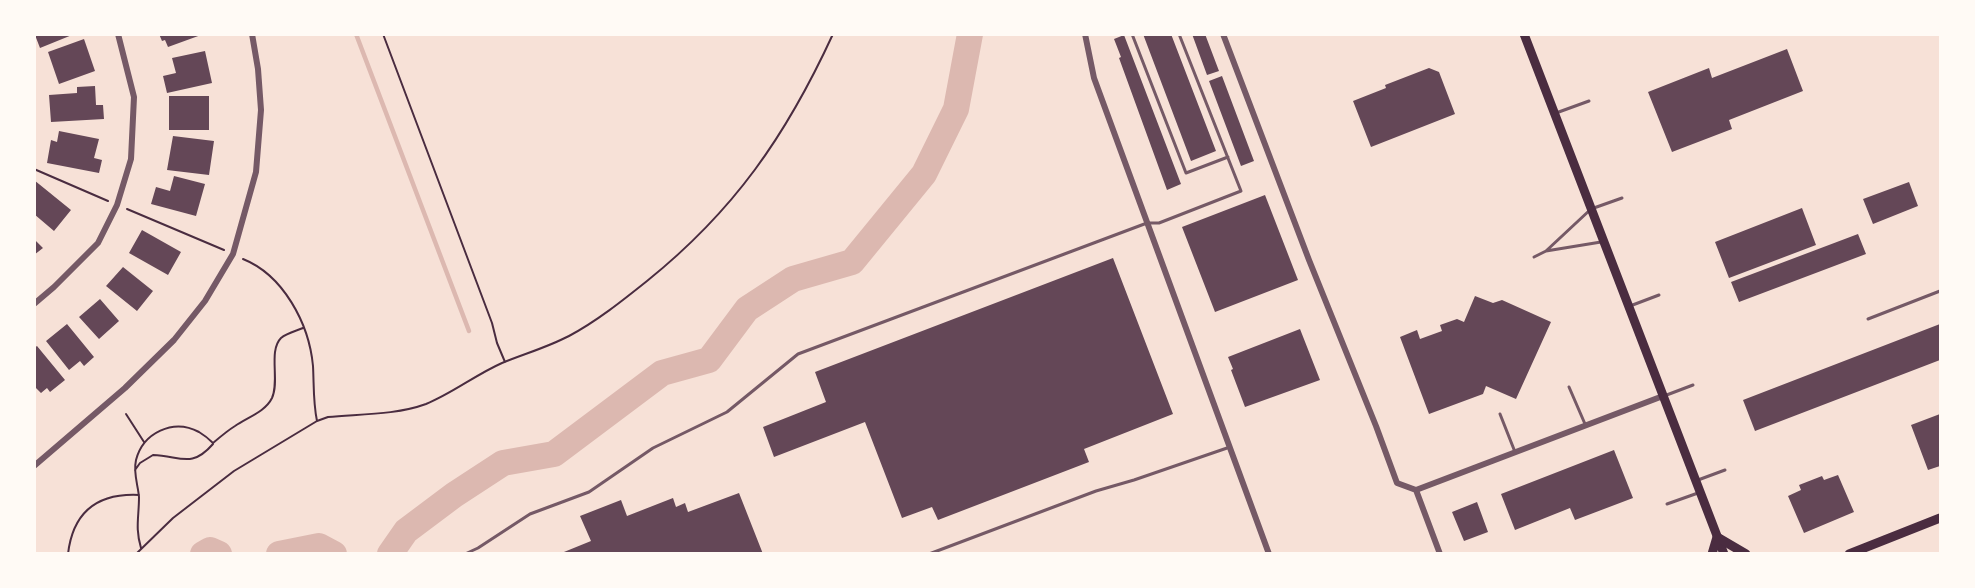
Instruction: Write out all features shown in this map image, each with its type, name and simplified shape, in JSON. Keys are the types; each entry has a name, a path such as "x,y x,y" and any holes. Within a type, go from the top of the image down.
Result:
{"main road":[{"path":"1524,34 1724,554"},
{"path":"1849,554 1941,518"},
{"path":"1712,554 1718,537"},
{"path":"1718,537 1746,554"}],"street":[{"path":"34,304 98,243 117,205 130,159 134,96 118,34"},
{"path":"34,465 125,388 174,340 206,301 233,255 256,172 258,151 261,110 258,69 252,34"},
{"path":"1085,34 1094,78 1269,554"},
{"path":"1223,34 1309,260 1376,426 1396,483 1416,490 1663,396"},
{"path":"1416,490 1440,554"}],"lane":[{"path":"1132,34 1186,173 1227,157"},
{"path":"465,554 530,514 589,492 653,448 727,412 798,354 1147,223 1160,223 1241,191 1179,34"},
{"path":"1555,114 1589,101"},
{"path":"1534,257 1546,251 1591,209 1622,198"},
{"path":"1546,251 1603,242"},
{"path":"1868,319 1941,291"},
{"path":"1628,307 1659,295"},
{"path":"1663,396 1693,385"},
{"path":"1569,387 1586,426"},
{"path":"1500,414 1516,452"},
{"path":"929,554 1096,491 1230,447"},
{"path":"1695,481 1725,470"},
{"path":"1667,504 1700,492"}],"path":[{"path":"383,34 505,362"},
{"path":"136,554 173,518 225,477 317,421 328,417 409,409 426,404 505,362 568,336 596,319 670,263 699,235 753,175 809,86 833,34"},
{"path":"34,169 257,266 275,281 295,309 304,328 313,367 313,404 317,421"},
{"path":"135,470 140,463 153,455 184,460 200,456 224,434 262,411 275,390 275,362 281,338 304,328"},
{"path":"126,414 144,442"},
{"path":"141,548 137,535 138,495 135,470 144,442 159,430 178,426 198,432 213,443"},
{"path":"68,554 72,532 79,519 89,508 100,500 112,496 138,495"}],"building":[{"path":"159,34 201,34 201,35 168,47"},
{"path":"1143,34 1171,34 1216,151 1191,161"},
{"path":"1192,34 1205,34 1219,71 1207,75"},
{"path":"35,35 72,35 40,48"},
{"path":"1124,35 1181,184 1167,190 1119,58 1121,57 1114,39"},
{"path":"84,39 95,71 59,84 48,52"},
{"path":"1787,49 1803,91 1729,120 1732,129 1672,152 1648,92 1709,68 1712,78"},
{"path":"205,51 212,83 167,93 163,76 176,73 172,58"},
{"path":"1429,68 1439,72 1455,114 1371,147 1353,101 1386,88 1385,85"},
{"path":"1222,76 1254,161 1241,166 1209,81"},
{"path":"95,86 96,105 103,105 104,119 51,122 49,95 77,93 77,87"},
{"path":"169,96 209,96 209,130 169,130"},
{"path":"59,131 99,139 94,158 102,160 99,173 47,163 51,140 57,142"},
{"path":"173,136 214,141 209,175 167,170"},
{"path":"174,176 205,184 196,216 151,204 156,187 170,191"},
{"path":"34,180 71,210 54,231 34,214"},
{"path":"1909,182 1918,206 1873,224 1863,199"},
{"path":"1265,195 1298,280 1215,312 1182,227"},
{"path":"1802,208 1816,245 1729,278 1715,242"},
{"path":"142,230 181,252 168,275 129,253"},
{"path":"1858,234 1866,254 1739,302 1731,282"},
{"path":"34,239 43,248 34,255"},
{"path":"1113,258 1173,414 1084,449 1089,462 938,520 932,507 902,518 865,422 774,457 763,427 826,402 815,372"},
{"path":"123,267 153,291 137,311 106,286"},
{"path":"1475,296 1493,303 1502,300 1551,322 1516,399 1486,386 1483,394 1429,414 1400,337 1417,330 1420,339 1442,331 1440,325 1457,319 1464,322"},
{"path":"100,299 119,321 99,339 79,317"},
{"path":"67,324 94,357 84,366 80,361 69,370 46,341"},
{"path":"1940,324 1940,360 1755,431 1743,400"},
{"path":"1300,329 1320,380 1245,407 1228,357"},
{"path":"37,346 65,380 50,392 47,388 41,393 34,386 34,348"},
{"path":"1940,414 1940,466 1928,470 1911,425"},
{"path":"1614,450 1633,498 1575,520 1570,508 1515,530 1501,494"},
{"path":"1838,475 1854,512 1804,533 1788,496 1801,490 1799,485 1822,476 1824,480"},
{"path":"739,493 763,554 559,554 591,541 580,516 621,500 627,516 673,498 676,507 685,503 688,512"},
{"path":"1477,502 1488,532 1464,541 1452,512"}],"waterway":[{"path":"356,34 469,331"},
{"path":"390,554 406,531 454,495 503,463 554,454 662,373 709,360 747,309 793,279 852,262 924,174 956,109 970,34"},
{"path":"279,554 319,546 334,554"},
{"path":"203,554 210,550 219,554"}]}
